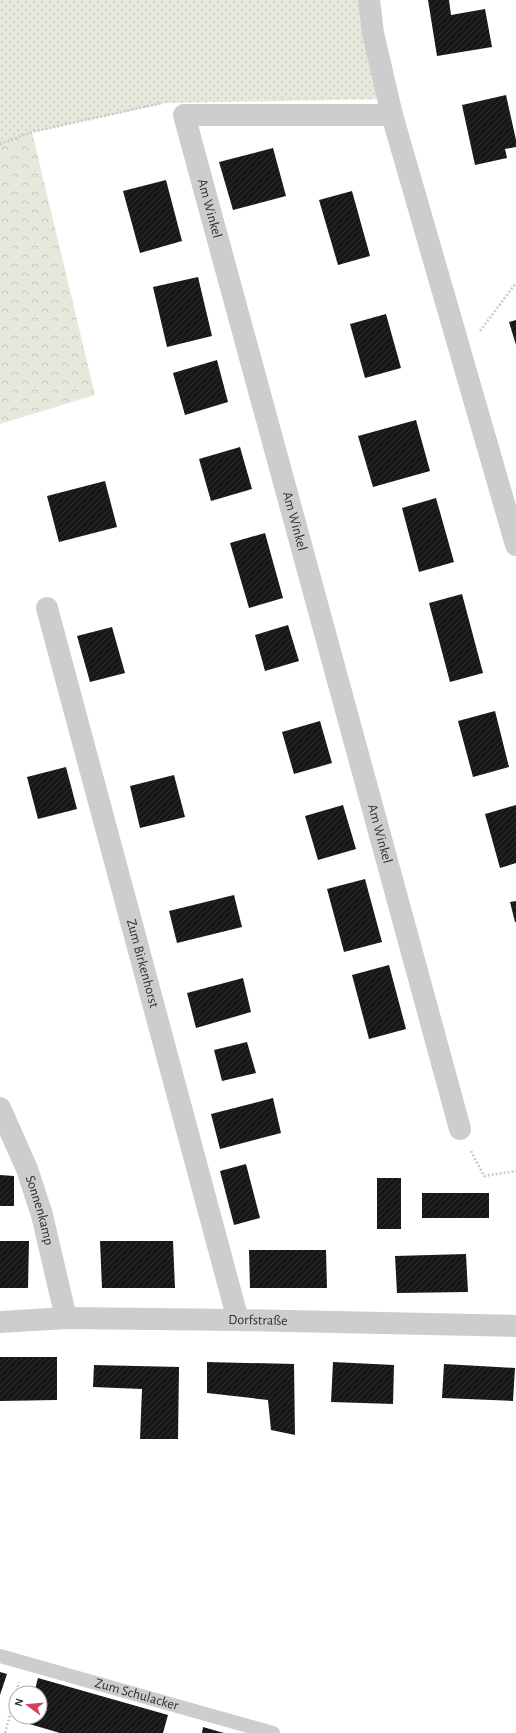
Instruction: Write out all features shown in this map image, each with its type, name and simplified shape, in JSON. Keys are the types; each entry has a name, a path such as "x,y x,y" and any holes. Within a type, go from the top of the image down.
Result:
{"street":[{"path":"370,0 373,33 392,116 460,357 516,545"},
{"path":"184,115 392,116"},
{"name":"Am Winkel","path":"184,115 460,1129"},
{"name":"Zum Birkenhorst","path":"47,608 238,1320"},
{"name":"Sonnenkamp","path":"0,1108 29,1176 42,1215 66,1318"},
{"name":"Dorfstraße","path":"0,1322 66,1318 516,1326"}],"lane":[{"name":"Zum Schulacker","path":"0,1656 273,1733"}],"path":[{"path":"0,144 32,132 165,103 184,115"},
{"path":"460,357 516,284"},
{"path":"460,1129 484,1176 516,1170"},
{"path":"5,1733 8,1722"}],"green space":[{"path":"0,0 369,0 388,99 165,103 32,132 0,144"},
{"path":"5,0 165,103 32,132 95,395 0,424 0,1"}],"building":[{"path":"428,0 449,0 451,15 485,9 492,47 437,56"},
{"path":"506,95 516,140 516,147 505,149 507,158 475,165 462,105"},
{"path":"273,148 286,196 233,210 219,162"},
{"path":"166,180 182,241 140,253 123,191"},
{"path":"352,191 370,256 338,265 319,200"},
{"path":"198,277 212,336 167,347 153,287"},
{"path":"386,314 401,368 365,378 350,324"},
{"path":"516,320 516,345 509,322"},
{"path":"217,360 228,402 185,415 173,373"},
{"path":"416,420 430,471 373,487 358,436"},
{"path":"240,447 252,489 211,501 199,459"},
{"path":"105,481 117,527 59,542 47,496"},
{"path":"436,498 454,562 419,572 402,508"},
{"path":"265,533 283,598 249,608 230,543"},
{"path":"462,594 483,673 450,682 429,603"},
{"path":"288,625 299,661 265,671 255,635"},
{"path":"112,627 125,673 90,682 77,636"},
{"path":"495,711 509,767 473,777 458,721"},
{"path":"320,721 332,763 294,774 282,732"},
{"path":"66,767 77,809 38,819 27,777"},
{"path":"174,775 185,817 140,828 130,786"},
{"path":"343,805 356,849 318,860 305,816"},
{"path":"516,805 516,863 500,868 485,814"},
{"path":"365,879 382,942 344,952 327,889"},
{"path":"234,895 242,927 177,943 169,911"},
{"path":"516,901 516,922 515,922 510,902"},
{"path":"389,965 406,1029 369,1039 352,975"},
{"path":"243,978 251,1012 196,1028 187,993"},
{"path":"247,1042 256,1073 222,1081 214,1050"},
{"path":"273,1098 281,1133 220,1149 211,1114"},
{"path":"246,1164 260,1218 234,1225 220,1171"},
{"path":"0,1175 14,1176 14,1206 0,1206"},
{"path":"377,1178 401,1178 401,1229 377,1229"},
{"path":"422,1193 489,1193 489,1218 422,1218"},
{"path":"0,1241 29,1241 28,1288 0,1288"},
{"path":"100,1241 173,1241 175,1288 102,1288"},
{"path":"249,1250 326,1250 327,1288 250,1288"},
{"path":"466,1254 468,1292 397,1293 395,1256"},
{"path":"0,1357 57,1357 57,1400 0,1401"},
{"path":"207,1362 294,1364 295,1435 271,1430 268,1400 207,1393"},
{"path":"333,1362 394,1365 393,1404 331,1402"},
{"path":"444,1364 515,1368 513,1401 442,1398"},
{"path":"94,1365 179,1367 178,1439 140,1439 142,1389 93,1387"},
{"path":"0,1672 7,1674 0,1695"},
{"path":"38,1678 168,1715 163,1733 60,1733 33,1725 48,1725 48,1685 36,1685"},
{"path":"203,1727 224,1733 202,1733"}]}
